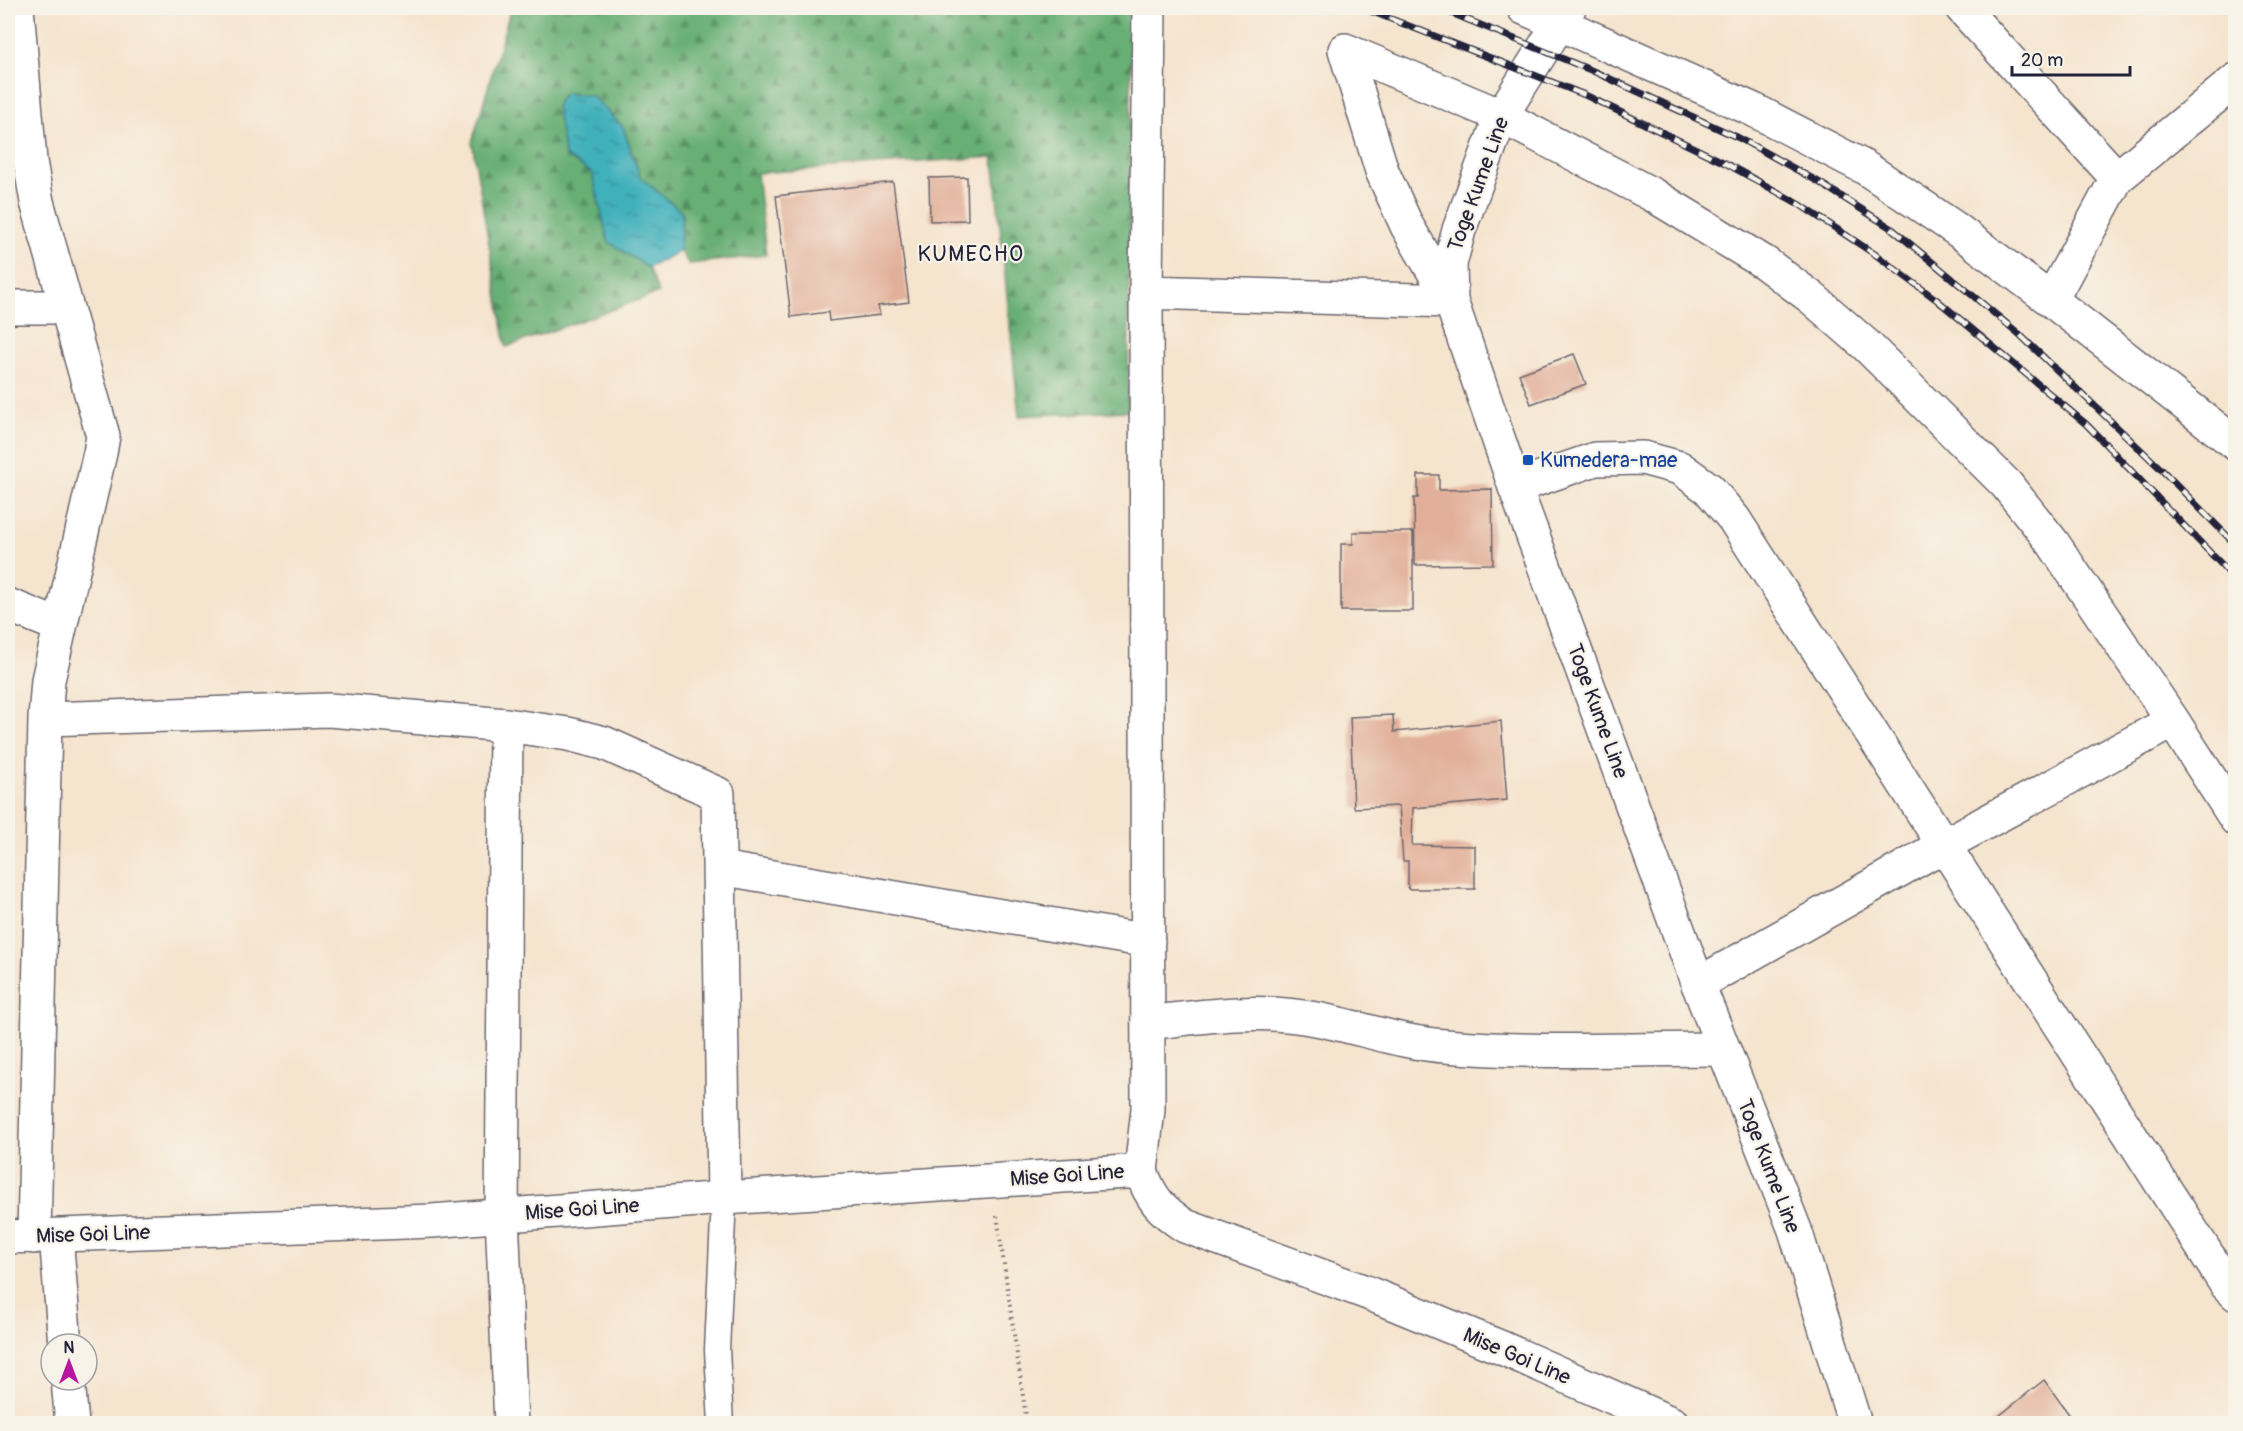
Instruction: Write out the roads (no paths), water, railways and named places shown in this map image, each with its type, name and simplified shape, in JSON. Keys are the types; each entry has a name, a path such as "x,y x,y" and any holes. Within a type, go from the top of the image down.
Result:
{"street":[{"path":"17,8 30,161 39,211 102,436 48,680 45,719 32,1237 61,1332"},
{"path":"1141,1170 1148,1109 1146,292 1149,8"},
{"path":"1524,8 1564,15 1864,167 1956,229 2235,444"},
{"path":"1962,8 2117,178"},
{"name":"Toge Kume Line","path":"1564,15 1501,116 1450,264 1451,301 1515,487 1698,984 1795,1230 1855,1424"},
{"path":"1451,301 1407,226 1382,171 1345,50 1501,116 1653,195 1756,257 1812,298 1866,345 2006,484 2053,543 2173,720 2235,819"},
{"path":"2051,300 2117,178 2235,80"},
{"path":"1146,292 1451,301"},
{"path":"8,307 66,307"},
{"path":"1515,487 1595,459 1643,458 1680,468 1708,489 1734,519 2226,1284 2235,1294"},
{"path":"8,605 60,626"},
{"path":"45,719 329,710 506,725 568,734 604,743 718,794 724,1198"},
{"path":"1698,984 1944,845 2173,720"},
{"path":"502,1215 506,725"},
{"path":"720,868 1148,941"},
{"path":"1148,1023 1230,1013 1276,1014 1315,1018 1442,1046 1497,1050 1723,1049"},
{"name":"Mise Goi Line","path":"32,1237 357,1225 1141,1170 1148,1191 1164,1212 1185,1226 1388,1302 1502,1348 1673,1424"},
{"name":"Mise Goi Line","path":"502,1215 511,1424"},
{"path":"69,1392 72,1424"}],"lane":[{"path":"721,1424 717,1350 724,1198"}],"water":[{"path":"564,93 592,96 623,127 640,177 682,212 680,251 648,268 608,241 592,173 565,156 556,106"}],"railway":[{"path":"1363,8 1585,95 1725,163 1799,204 1876,255 1937,300 2086,424 2236,581"},
{"path":"1439,8 1593,71 1739,138 1817,181 1891,228 2018,333 2161,469 2236,545"}],"place":[{"name":"Kumedera-mae","path":"1528,460"}],"district":[{"name":"KUMECHO","path":"971,253"}]}
